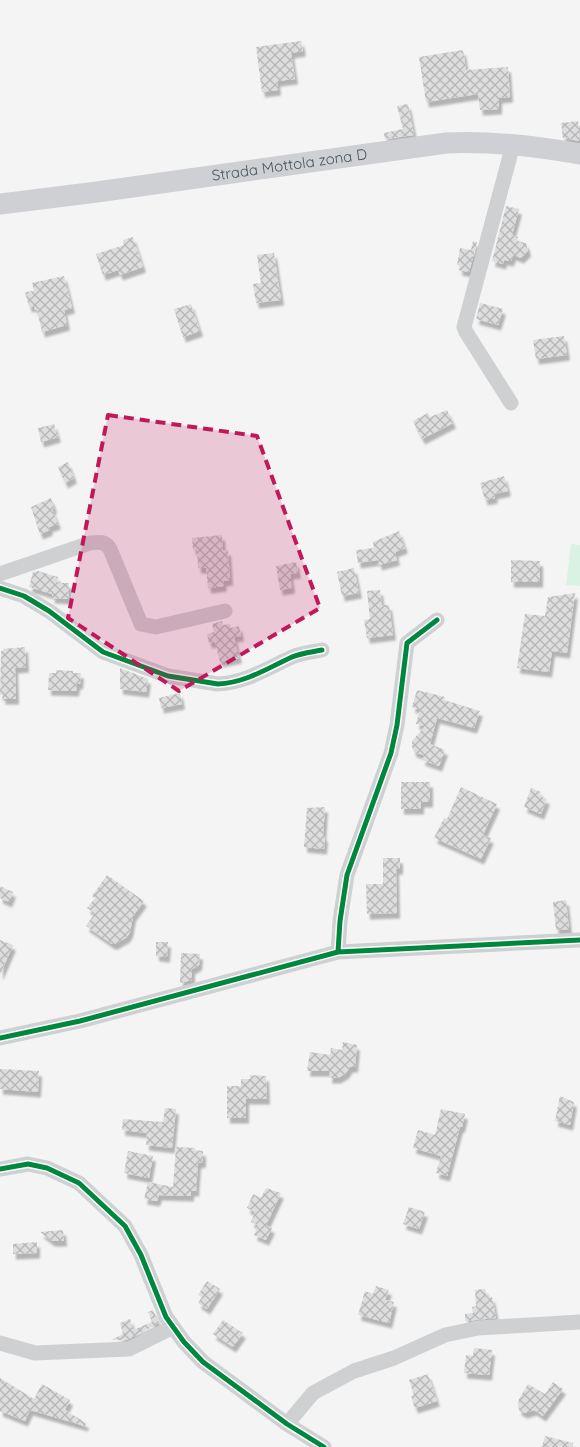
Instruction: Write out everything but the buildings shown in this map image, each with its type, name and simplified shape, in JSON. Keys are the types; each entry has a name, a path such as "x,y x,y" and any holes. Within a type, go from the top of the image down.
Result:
{"main road":[{"name":"Strada Mottola zona D","path":"0,204 446,143 539,146 580,154"}],"street":[{"path":"510,403 464,327 510,156 511,145"},
{"path":"0,574 90,543 102,542 107,544 110,549 141,624 156,627 225,611"},
{"path":"0,588 24,596 49,611 103,652 168,676 226,684 263,672 294,656 322,650"},
{"path":"338,952 340,921 347,875 392,753 407,643 437,620"},
{"path":"0,1038 80,1021 338,952 580,940"},
{"path":"0,1169 28,1164 47,1168 79,1183 125,1226 141,1255 166,1317 184,1342 203,1362 286,1424 324,1447"},
{"path":"286,1424 313,1393 354,1371 394,1358 445,1335 478,1328 580,1322"},
{"path":"0,1343 35,1353 129,1349 173,1327"}],"highlighted area":[{"path":"108,415 257,436 320,608 179,691 68,618"}],"green space":[{"path":"571,544 580,545 580,586 566,585"}],"cycle path":[{"path":"0,588 24,596 49,611 103,652 168,676 218,684 228,683 256,674 295,656 322,650"},
{"path":"338,952 340,921 347,875 391,753 397,725 407,643 437,620"},
{"path":"0,1038 80,1021 338,952 580,940"},
{"path":"0,1169 28,1164 47,1168 79,1183 125,1226 141,1255 166,1317 184,1342 203,1362 287,1424 324,1447"}]}
